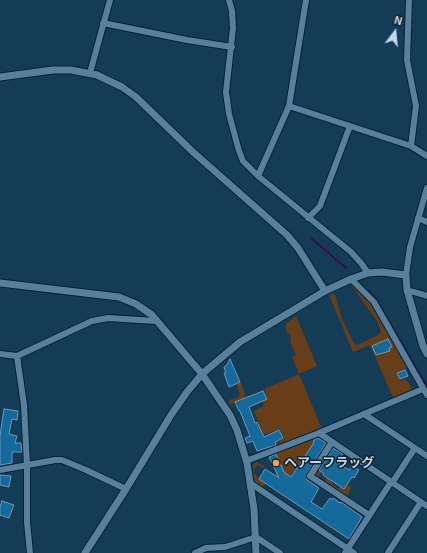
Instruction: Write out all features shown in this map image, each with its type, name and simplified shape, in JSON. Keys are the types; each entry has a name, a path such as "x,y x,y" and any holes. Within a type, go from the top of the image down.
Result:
{"street":[{"path":"90,73 110,0"},
{"path":"229,0 232,11 233,28 226,92 229,114 238,151 243,161 258,176 351,252 368,273"},
{"path":"258,176 289,106 298,40 306,0"},
{"path":"408,0 407,60 416,106 412,146"},
{"path":"104,23 187,40 232,47"},
{"path":"0,77 53,70 71,70 97,75 122,87 136,97 193,152 274,222 298,248 325,291"},
{"path":"289,106 412,146 427,156"},
{"path":"308,218 320,206 350,126"},
{"path":"427,188 410,246 406,275 407,290 423,346 427,354"},
{"path":"418,218 427,222"},
{"path":"85,553 171,415 202,374 240,342 325,291 368,273 382,272 406,275"},
{"path":"351,279 374,302 427,395"},
{"path":"0,283 119,297 140,306 156,320 202,374 232,420 240,439 250,483 254,509 256,553"},
{"path":"407,290 427,296"},
{"path":"0,354 17,356 92,321 108,318 156,320"},
{"path":"17,356 24,405 27,465 27,522 30,553"},
{"path":"246,461 319,433 424,389"},
{"path":"364,414 427,456"},
{"path":"319,433 424,504 388,553"},
{"path":"332,442 310,476 369,515"},
{"path":"346,551 415,448"},
{"path":"0,470 62,460 126,489"},
{"path":"250,483 346,551 354,553"},
{"path":"195,553 206,548 225,547 256,537"},
{"path":"256,537 280,553"}],"shaded area":[{"path":"351,284 373,305 408,367 397,373 400,381 405,379 409,383 412,389 410,389 411,392 394,400 370,345 353,352 329,295 333,293 335,295 342,319 354,343 357,345 378,335 381,331 377,321"},
{"path":"296,316 317,366 299,374 292,357 296,355 290,342 291,336 285,327 287,323"},
{"path":"299,374 322,429 277,447 276,444 284,438 280,429 263,435 254,411 264,406 262,401 268,398 264,389"},
{"path":"241,382 246,397 230,405 229,401 240,395 236,384"},
{"path":"317,435 312,443 316,445 308,452 290,476 287,475 282,480 275,475 283,470 275,451"},
{"path":"256,462 264,467 263,468 258,465 254,469 254,472 258,478 266,483 261,488 255,482 252,466"},
{"path":"318,468 327,476 336,469 329,479 338,489 340,487 344,489 347,485 352,488 346,497 324,482 327,477 321,473 318,477 315,476"}],"building":[{"path":"388,339 392,347 389,348 390,351 376,355 372,346"},
{"path":"230,359 240,382 229,387 224,373 226,373 224,367"},
{"path":"405,370 408,376 400,379 397,373"},
{"path":"263,391 267,399 249,407 255,423 257,422 264,437 279,430 283,438 275,442 276,445 257,451 253,441 247,443 245,438 250,436 235,402"},
{"path":"4,409 18,411 17,420 12,419 9,434 17,436 15,443 21,443 22,452 12,452 12,463 0,465 0,436"},
{"path":"318,438 326,443 306,475 307,480 319,488 311,502 322,509 330,498 332,500 333,498 362,517 349,539 259,479 265,469 279,478 269,457 276,454 284,472 291,477 313,444 314,440"},
{"path":"333,448 343,454 337,462 349,470 352,465 359,470 344,489 323,475 324,474 319,470"},
{"path":"0,475 11,476 9,487 0,485"},
{"path":"2,501 14,505 9,518 0,515"}],"waterway":[{"path":"311,238 346,268"},
{"path":"368,290 376,299 427,387"}],"place":[{"name":"ヘアーフラッグ","path":"276,463"}]}
